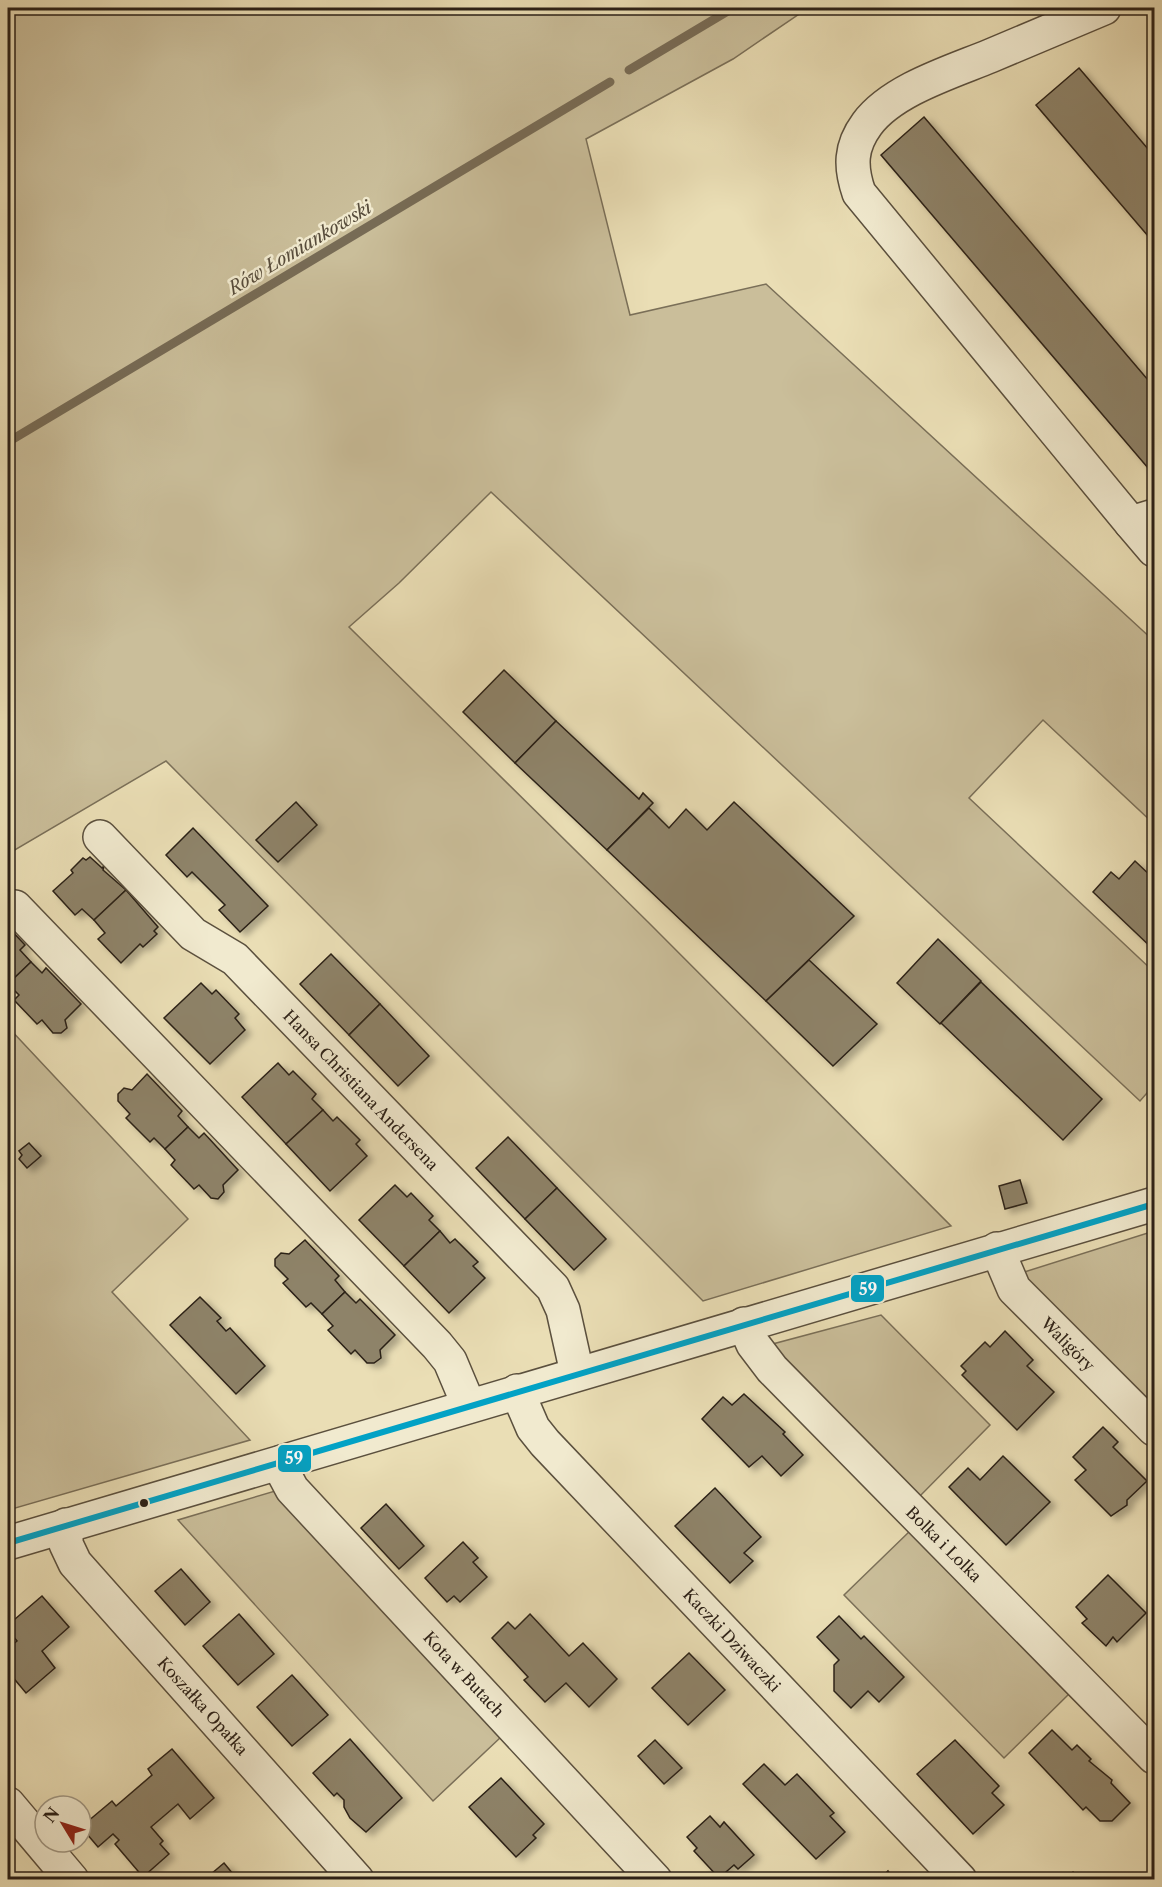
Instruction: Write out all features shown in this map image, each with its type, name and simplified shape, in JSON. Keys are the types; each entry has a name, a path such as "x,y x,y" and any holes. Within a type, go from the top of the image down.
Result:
{"street":[{"path":"1104,8 939,77 889,102 867,124 852,151 852,172 859,193 1143,519 1155,550"},
{"name":"Hansa Christiana Andersena","path":"100,837 193,934 235,959 553,1288 563,1310 577,1373"},
{"path":"15,907 436,1345 450,1361 469,1406"},
{"path":"8,1543 1155,1204"},
{"name":"Waligóry","path":"997,1249 1014,1289 1155,1430"},
{"name":"Bolka i Lolka","path":"744,1324 753,1344 772,1369 1155,1757"},
{"name":"Kaczki Dziwaczki","path":"517,1391 533,1428 544,1443 960,1880"},
{"name":"Kota w Butach","path":"282,1462 284,1474 292,1489 655,1880"},
{"name":"Koszałka Opałka","path":"66,1525 66,1544 75,1563 357,1880"},
{"path":"8,1804 72,1880"}],"shaded area":[{"path":"8,8 808,8 733,59 586,139 630,315 766,284 1154,641 1154,824 1043,720 969,798 1154,972 1154,1085 1140,1101 491,492 399,583 349,627 951,1226 703,1301 166,761 8,854"},
{"path":"8,1027 188,1219 112,1292 250,1440 12,1509 8,1504"},
{"path":"1154,1231 1154,1411 1018,1274"},
{"path":"881,1315 990,1425 919,1497 769,1345"},
{"path":"275,1491 501,1737 433,1801 178,1520"},
{"path":"912,1529 1071,1692 1004,1758 844,1595"}],"building":[{"path":"1079,68 1154,156 1154,243 1036,105"},
{"path":"924,117 1154,387 1154,475 881,155"},
{"path":"504,670 556,721 515,763 463,712"},
{"path":"556,721 639,799 643,793 653,803 607,850 515,763"},
{"path":"296,802 317,825 278,862 256,840"},
{"path":"734,802 854,916 766,1001 607,850 649,808 669,828 686,809 707,830"},
{"path":"193,828 268,906 240,932 219,910 225,905 192,872 187,877 166,855"},
{"path":"90,857 102,868 104,866 103,870 126,890 94,920 82,909 75,915 53,891 73,873 71,870 83,858 86,860"},
{"path":"1135,861 1154,879 1154,950 1093,892 1111,872 1119,879"},
{"path":"126,890 158,927 154,931 157,934 143,947 140,944 121,963 98,939 105,933 94,920"},
{"path":"8,927 25,945 20,950 31,962 8,984"},
{"path":"938,939 981,981 940,1024 897,983"},
{"path":"331,954 380,1004 349,1035 300,984"},
{"path":"809,960 877,1024 833,1066 766,1001"},
{"path":"31,962 42,973 46,968 81,1004 65,1020 67,1028 61,1033 53,1033 42,1020 37,1024 14,1000 19,995 8,984"},
{"path":"981,982 1102,1099 1063,1140 941,1023"},
{"path":"201,983 212,994 216,990 239,1014 235,1018 245,1030 210,1064 164,1018"},
{"path":"380,1004 429,1056 398,1086 349,1035"},
{"path":"278,1063 289,1075 293,1071 316,1094 312,1099 323,1110 286,1144 242,1097"},
{"path":"147,1074 182,1111 178,1116 188,1127 165,1149 154,1138 150,1142 126,1118 130,1114 118,1101 118,1094 124,1088 132,1090"},
{"path":"323,1110 333,1121 337,1117 360,1140 356,1144 367,1156 330,1191 286,1144"},
{"path":"188,1127 199,1138 204,1133 238,1170 223,1185 224,1192 218,1199 211,1198 199,1185 194,1189 171,1165 175,1160 165,1149"},
{"path":"508,1137 557,1188 525,1219 476,1168"},
{"path":"29,1143 41,1156 27,1168 19,1159 22,1155 19,1151"},
{"path":"1020,1180 1027,1203 1005,1209 999,1186"},
{"path":"395,1185 407,1197 411,1193 433,1216 429,1220 440,1231 404,1266 359,1220"},
{"path":"557,1188 606,1239 574,1270 525,1219"},
{"path":"440,1231 450,1243 455,1239 478,1262 473,1266 485,1278 449,1313 404,1266"},
{"path":"305,1240 339,1276 335,1280 345,1292 322,1314 311,1303 306,1307 283,1283 288,1279 275,1266 275,1259 281,1253 289,1254"},
{"path":"345,1292 356,1303 360,1299 395,1335 380,1350 381,1358 374,1363 367,1363 355,1350 351,1354 328,1330 333,1326 322,1314"},
{"path":"200,1297 221,1318 217,1321 226,1331 230,1328 265,1366 236,1394 170,1325"},
{"path":"1005,1331 1033,1360 1027,1366 1054,1392 1017,1430 962,1375 966,1371 961,1366 985,1342 990,1347"},
{"path":"744,1394 785,1432 783,1434 803,1455 781,1476 762,1456 749,1467 702,1419 723,1397 732,1405"},
{"path":"1103,1427 1118,1442 1113,1447 1147,1481 1127,1500 1127,1505 1111,1516 1075,1480 1086,1470 1073,1457"},
{"path":"1003,1456 1050,1502 1006,1545 949,1487 968,1468 980,1480"},
{"path":"715,1488 761,1537 744,1553 753,1561 730,1583 675,1526"},
{"path":"386,1504 424,1546 399,1569 361,1528"},
{"path":"463,1542 478,1558 473,1562 487,1577 460,1602 454,1596 447,1602 425,1578"},
{"path":"181,1569 210,1602 185,1625 155,1591"},
{"path":"1108,1575 1146,1613 1117,1642 1113,1637 1106,1646 1082,1623 1087,1619 1076,1607"},
{"path":"42,1596 69,1627 42,1651 55,1668 26,1693 11,1675 8,1679 8,1642 11,1646 17,1641 8,1630 8,1625"},
{"path":"239,1614 274,1654 238,1685 203,1646"},
{"path":"530,1614 569,1656 583,1643 617,1679 589,1707 566,1683 545,1702 524,1680 528,1677 492,1638 508,1622 515,1629"},
{"path":"839,1616 861,1639 864,1636 904,1677 879,1702 868,1691 851,1708 834,1691 834,1665 839,1660 817,1637"},
{"path":"689,1653 725,1690 688,1725 652,1688"},
{"path":"292,1675 328,1715 292,1746 257,1707"},
{"path":"1052,1730 1072,1750 1077,1745 1091,1759 1089,1761 1112,1780 1111,1783 1130,1803 1112,1821 1100,1821 1086,1807 1083,1810 1029,1753"},
{"path":"350,1739 402,1798 366,1832 350,1818 344,1807 344,1800 337,1793 334,1796 313,1773"},
{"path":"655,1740 682,1768 664,1784 638,1756"},
{"path":"955,1740 999,1786 992,1793 1004,1805 973,1834 917,1774"},
{"path":"172,1749 214,1798 190,1819 178,1804 151,1827 163,1841 160,1844 169,1854 143,1877 115,1844 119,1840 113,1834 98,1847 93,1841 93,1817 112,1801 116,1806 152,1775 148,1769"},
{"path":"764,1764 785,1785 797,1774 834,1813 830,1816 845,1832 816,1859 743,1784"},
{"path":"501,1778 544,1824 533,1835 536,1838 516,1857 469,1807"},
{"path":"710,1816 720,1827 724,1822 754,1855 738,1869 734,1865 719,1878 694,1851 697,1848 687,1837"},
{"path":"224,1863 238,1880 204,1880"},
{"path":"888,1871 895,1880 879,1880"},
{"path":"1073,1872 1080,1880 1065,1880"}],"waterway":[{"name":"Rów Łomiankowski","path":"629,70 733,8"},
{"name":"Rów Łomiankowski","path":"8,442 610,82"}],"transit line":[{"name":"59","path":"8,1543 1154,1204"}]}
